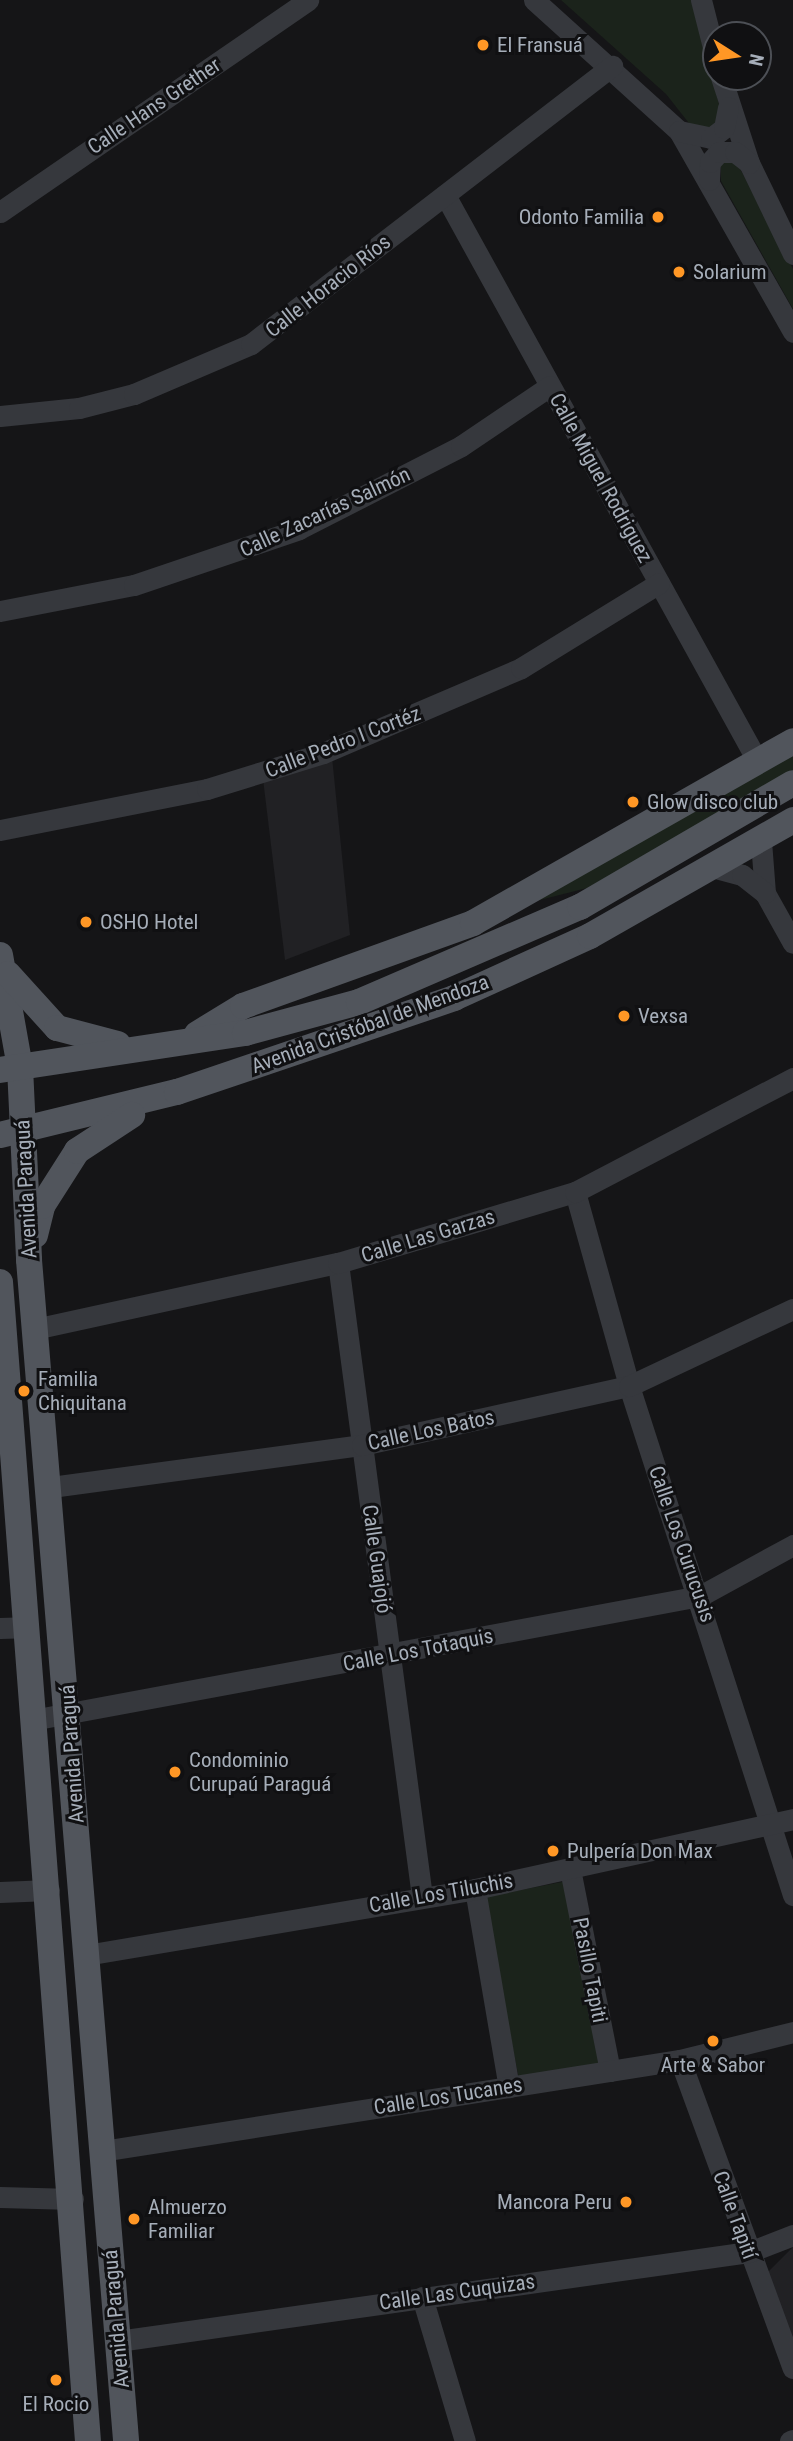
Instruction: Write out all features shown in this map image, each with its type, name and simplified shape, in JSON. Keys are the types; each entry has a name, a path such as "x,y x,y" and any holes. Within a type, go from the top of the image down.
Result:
{"main road":[{"name":"Avenida Cristóbal de Mendoza","path":"193,1037 243,1006 473,923 793,741"},
{"name":"Avenida Cristóbal de Mendoza","path":"7,1071 126,1046 245,1033 315,1017 580,907 793,783"},
{"name":"Avenida Cristóbal de Mendoza","path":"11,1124 53,1124 177,1092 454,998 716,868 793,820"},
{"path":"473,923 580,907"},
{"path":"2,962 37,1014 57,1028 126,1046"},
{"name":"Avenida Paraguá","path":"2,962 11,1124 24,1167 29,1260 39,1328 126,2441"},
{"path":"29,1260 42,1206 77,1151 177,1092"},
{"name":"Avenida Paraguá","path":"0,1282 12,1628 32,1720 49,1890 74,2199 88,2441"}],"street":[{"name":"Calle Hans Grether","path":"0,212 308,0"},
{"path":"534,0 612,66 679,131 793,332"},
{"path":"707,2 710,21"},
{"name":"Calle Horacio Ríos","path":"0,416 79,408 134,394 251,344 612,66"},
{"path":"725,91 749,163 793,254"},
{"path":"679,131 703,139 719,134 728,104"},
{"path":"709,180 710,162 719,152 735,152 749,163"},
{"name":"Calle Miguel Rodriguez","path":"445,195 758,762"},
{"name":"Calle Zacarías Salmón","path":"0,611 134,586 299,529 461,446 550,386"},
{"name":"Calle Pedro I Cortéz","path":"0,830 195,792 323,753 521,668 659,583"},
{"path":"761,841 765,893"},
{"path":"716,868 743,876 765,893 793,943"},
{"name":"Calle Las Garzas","path":"39,1328 338,1264 575,1192 793,1078"},
{"name":"Calle Los Curucusis","path":"575,1192 629,1386 700,1596 793,1895"},
{"name":"Calle Guajojó","path":"338,1264 422,1897"},
{"name":"Calle Los Batos","path":"51,1487 362,1445 629,1386 793,1309"},
{"name":"Calle Los Totaquis","path":"32,1720 390,1656 700,1596 793,1545"},
{"name":"Calle Los Tiluchis","path":"86,1955 475,1889 772,1826 793,1819"},
{"name":"Pasillo Tapiti","path":"570,1869 611,2071"},
{"path":"475,1889 509,2087"},
{"path":"0,1892 49,1890"},
{"name":"Calle Los Tucanes","path":"102,2151 680,2060 793,2032"},
{"name":"Calle Tapití","path":"680,2060 793,2368"},
{"path":"0,2197 74,2199"},
{"name":"Calle Las Cuquizas","path":"118,2341 749,2252 793,2235"},
{"path":"422,2297 465,2441"}],"shaded area":[{"path":"561,0 691,0 702,41 702,91 715,91 720,108 714,127 692,127 666,94"},
{"path":"735,159 793,269 793,309 721,181 721,162"},
{"path":"793,753 793,774 587,888 532,902"},
{"path":"332,757 350,935 285,960 263,779"},
{"path":"567,1881 603,2065 519,2081 484,1897"},
{"path":"793,2247 793,2344 765,2275"}],"place":[{"name":"El Fransuá","path":"483,45"},
{"name":"Odonto Familia","path":"658,217"},
{"name":"Solarium","path":"679,272"},
{"name":"Glow disco club","path":"633,802"},
{"name":"OSHO Hotel","path":"86,922"},
{"name":"Vexsa","path":"624,1016"},
{"name":"Familia Chiquitana","path":"24,1391"},
{"name":"Condominio Curupaú Paraguá","path":"175,1772"},
{"name":"Pulpería Don Max","path":"553,1851"},
{"name":"Arte & Sabor","path":"713,2041"},
{"name":"Mancora Peru","path":"626,2202"},
{"name":"Almuerzo Familiar","path":"134,2219"},
{"name":"El Rocio","path":"56,2380"}]}
